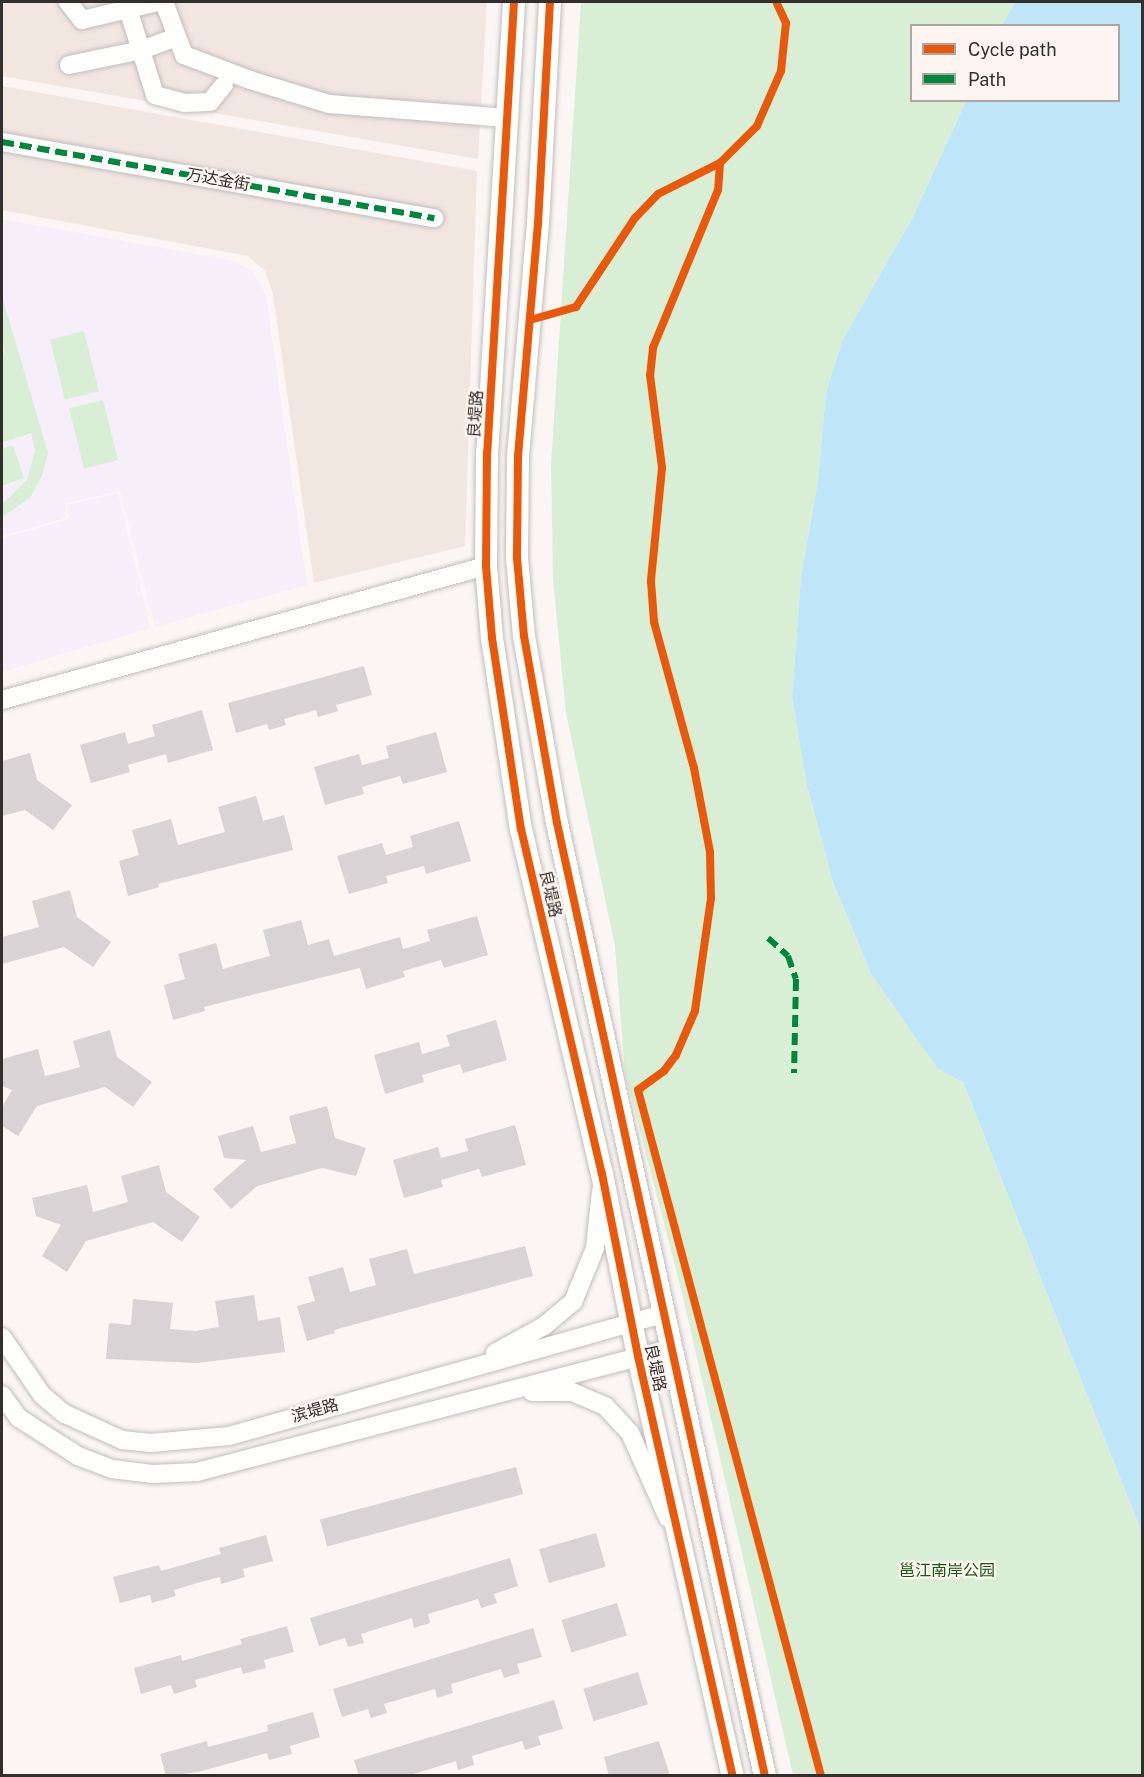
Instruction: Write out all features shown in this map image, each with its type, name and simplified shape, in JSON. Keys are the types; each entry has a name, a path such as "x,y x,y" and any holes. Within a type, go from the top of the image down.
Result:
{"main road":[{"name":"良堤路","path":"514,2 487,452 486,566 492,638 521,829 602,1174 638,1356 686,1557 734,1776"},
{"name":"良堤路","path":"550,2 538,223 518,456 517,558 524,636 558,823 634,1168 669,1348 717,1551 765,1776"},
{"path":"602,1174 634,1168"},
{"path":"686,1557 717,1551"}],"street":[{"path":"68,2 82,20 158,2"},
{"path":"164,2 174,38 184,55 328,104 507,118"},
{"path":"128,9 155,94 184,104 210,102 224,85"},
{"path":"69,65 142,50 174,38"},
{"name":"万达金街","path":"2,142 434,218"},
{"path":"2,700 486,566"},
{"path":"460,1371 544,1326 573,1302 595,1248 602,1174"},
{"name":"滨堤路","path":"2,1337 35,1387 65,1414 122,1440 151,1443 229,1436 663,1314"},
{"name":"滨堤路","path":"2,1395 19,1418 78,1456 112,1469 153,1474 197,1472 669,1348"},
{"path":"460,1371 495,1363 506,1373 503,1386 467,1401"},
{"path":"467,1401 545,1390 572,1392 605,1406 630,1433 686,1557"}],"shaded area":[{"path":"2,2 487,2 478,159 2,76"},
{"path":"2,86 477,171 465,546 314,583 273,294 265,271 248,256 2,210"},
{"path":"2,219 229,260 252,270 266,295 307,585 155,627 120,491 65,504 66,518 2,536"},
{"path":"118,493 150,628 2,672 2,538 69,519 67,505"}],"green space":[{"name":"邕江南岸公园","path":"581,2 1015,2 1003,24 910,24 910,102 966,102 912,219 843,339 826,392 818,480 801,577 792,697 807,786 833,882 871,974 938,1069 963,1082 1142,1533 1142,1775 793,1775 682,1293 625,1073 615,946 566,713 553,579 551,465"},
{"path":"2,296 48,453 42,476 30,498 2,517 2,504 27,480 35,451 31,433 2,443 2,345 9,365 2,342"},
{"path":"84,331 99,391 65,400 50,339"},
{"path":"103,400 118,460 84,469 69,408"},
{"path":"13,445 24,478 2,486 2,449"}],"water":[{"path":"1015,2 1142,2 1142,1533 963,1082 938,1069 871,974 833,882 807,786 792,697 801,577 818,480 826,392 843,339 912,219 966,102 1120,102 1120,24 1003,24"}],"building":[{"path":"364,666 372,695 336,705 338,711 318,717 316,710 284,719 286,725 269,730 267,724 236,733 228,703"},
{"path":"202,710 213,750 168,763 166,754 128,765 130,772 91,783 80,745 125,732 128,744 155,736 152,725"},
{"path":"436,732 447,772 403,784 400,776 362,787 364,794 325,805 314,767 359,754 362,765 389,758 386,746"},
{"path":"30,753 37,780 72,805 53,830 25,810 2,816 2,761"},
{"path":"256,796 263,821 284,815 293,850 158,884 159,887 128,896 119,861 139,855 132,830 171,819 178,845 225,832 218,807"},
{"path":"459,821 471,861 426,874 424,866 386,876 388,883 349,894 337,856 382,843 386,855 413,847 410,836"},
{"path":"70,890 77,917 111,942 93,967 64,947 2,964 2,937 39,927 32,901"},
{"path":"477,916 488,955 444,968 441,960 403,971 405,977 366,989 360,968 204,1007 205,1011 173,1020 164,985 185,979 178,954 216,943 223,969 270,956 263,930 301,920 308,945 329,939 334,956 400,937 403,949 430,941 427,930"},
{"path":"496,1020 507,1060 463,1073 460,1064 422,1075 424,1082 385,1094 374,1055 419,1042 422,1054 450,1046 446,1035"},
{"path":"110,1030 117,1057 152,1082 133,1107 105,1087 37,1106 18,1136 2,1126 2,1107 12,1090 2,1086 2,1059 38,1049 45,1076 62,1072 80,1067 73,1041"},
{"path":"327,1106 335,1138 366,1148 356,1176 322,1168 257,1186 231,1209 213,1189 246,1160 224,1158 218,1136 253,1126 261,1152 296,1143 289,1116"},
{"path":"515,1125 526,1165 482,1177 479,1169 441,1180 443,1187 404,1198 393,1160 438,1147 441,1158 468,1151 465,1139"},
{"path":"159,1165 166,1192 200,1217 182,1242 153,1222 86,1241 67,1272 42,1256 61,1225 36,1216 32,1198 87,1185 93,1212 128,1202 121,1176"},
{"path":"525,1246 533,1276 334,1330 335,1333 307,1341 297,1306 315,1301 308,1277 343,1267 350,1292 376,1285 369,1259 407,1249 414,1274"},
{"path":"254,1295 258,1321 280,1317 285,1352 197,1363 106,1359 109,1323 131,1325 133,1299 173,1303 170,1329 195,1331 219,1327 215,1301"},
{"path":"516,1467 523,1494 327,1547 320,1520"},
{"path":"596,1533 606,1567 549,1583 539,1549"},
{"path":"266,1535 273,1561 243,1569 245,1577 221,1584 220,1577 197,1583 174,1590 176,1596 152,1603 150,1595 120,1603 113,1577 159,1565 161,1571 221,1554 219,1548"},
{"path":"510,1558 518,1586 494,1594 497,1603 481,1608 478,1599 428,1614 430,1623 414,1628 412,1618 361,1634 364,1643 348,1647 345,1638 319,1646 310,1618"},
{"path":"617,1603 627,1636 571,1652 562,1620"},
{"path":"287,1626 294,1652 264,1660 266,1668 243,1674 241,1667 195,1680 197,1687 174,1694 171,1685 141,1694 134,1668 181,1655 182,1661 242,1644 240,1639"},
{"path":"533,1628 542,1657 517,1664 520,1673 504,1678 501,1669 451,1684 453,1693 437,1698 435,1689 384,1704 387,1713 371,1718 368,1709 342,1717 333,1689"},
{"path":"638,1672 648,1705 593,1721 583,1689"},
{"path":"554,1700 563,1729 538,1736 541,1745 525,1750 522,1741 472,1756 474,1765 458,1770 456,1761 407,1776 359,1776 354,1760"},
{"path":"313,1712 320,1737 290,1746 292,1754 269,1760 267,1753 198,1772 166,1776 160,1754 207,1741 208,1747 268,1731 267,1725"},
{"path":"659,1741 670,1776 609,1776 604,1757"}],"marked path":[{"path":"2,142 434,218"},
{"path":"768,938 788,956 796,979 794,1073"}],"cycle path":[{"path":"514,2 487,452 486,566 492,638 521,829 602,1174 638,1356 733,1776"},
{"path":"550,2 538,223 518,456 517,558 524,636 557,823 765,1776"},
{"path":"530,320 576,307 635,218 658,194 720,163 757,126 781,71 786,23 776,2"},
{"path":"720,163 718,190 653,348 650,375 662,468 651,581 654,622 694,768 710,852 711,898 695,1011 676,1055 664,1071 638,1090 821,1776"}]}
